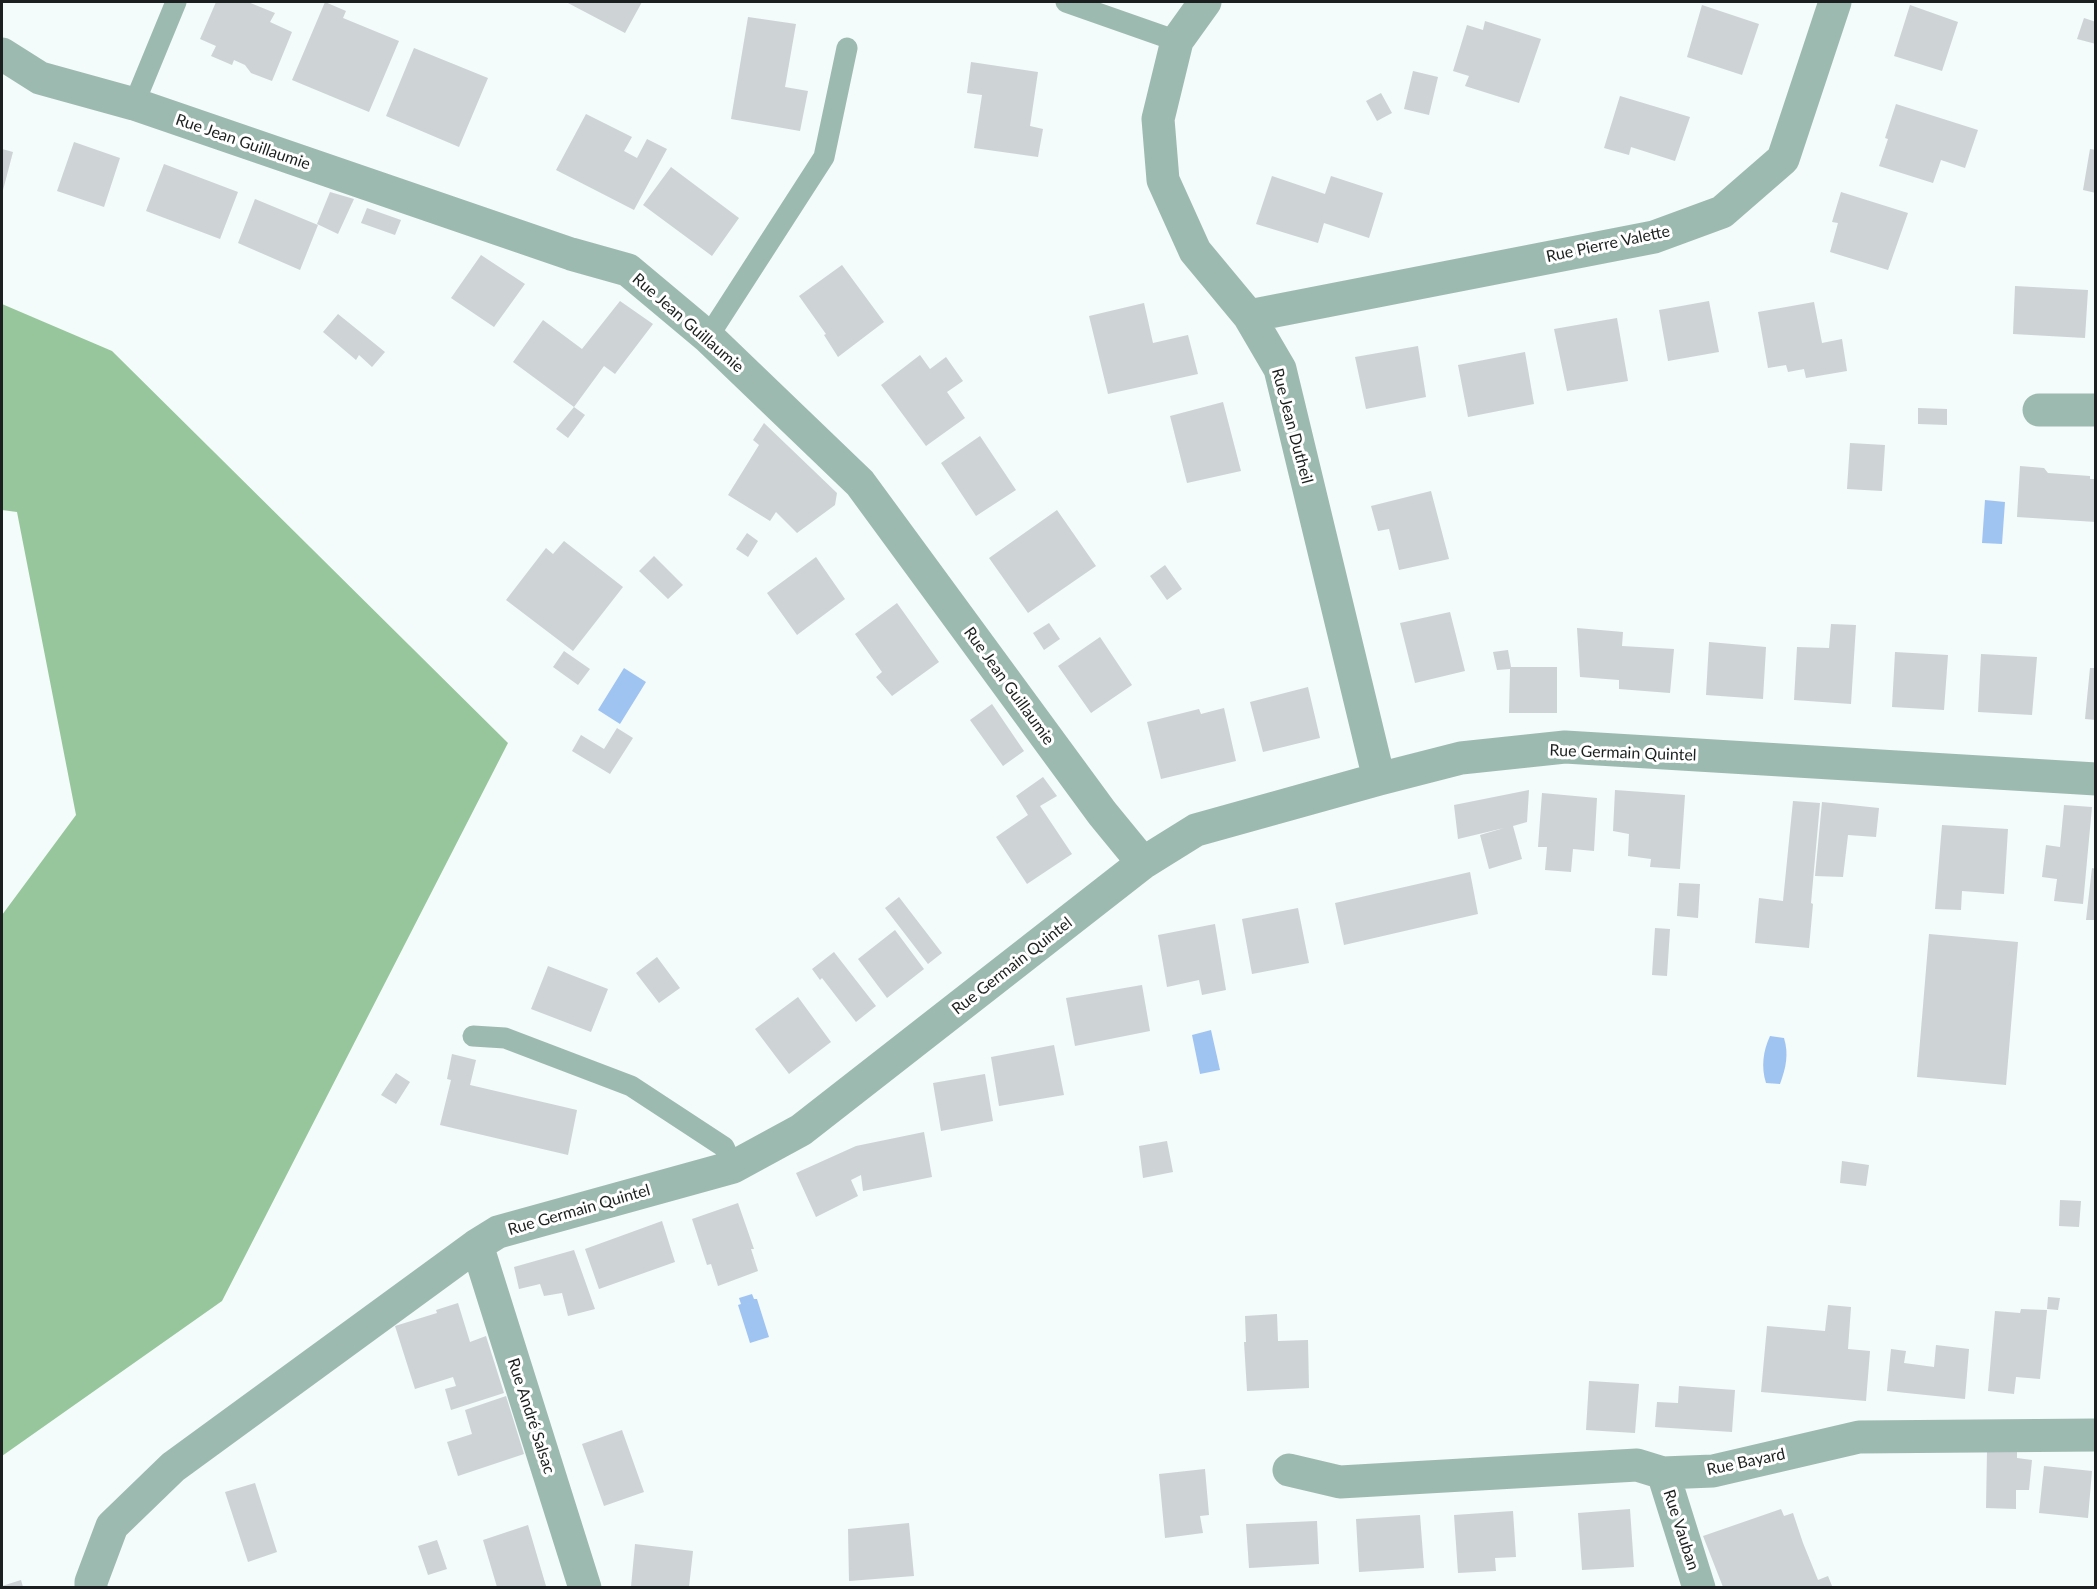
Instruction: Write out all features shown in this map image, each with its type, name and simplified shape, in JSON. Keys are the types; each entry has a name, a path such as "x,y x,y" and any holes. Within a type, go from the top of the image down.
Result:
{"street":[{"name":"Rue Jean Dutheil","path":"1205,2 1177,41 1158,119 1164,180 1195,251 1249,316 1280,369 1379,779"},
{"name":"Rue Pierre Valette","path":"1249,316 1654,237 1722,212 1783,159 1835,2"},
{"name":"Rue Jean Guillaumie","path":"2,54 40,78 134,104 559,250 628,270 708,337 860,483 1102,813 1143,863"},
{"path":"2039,410 2096,410"},
{"name":"Rue Germain Quintel","path":"91,1587 112,1526 173,1467 477,1245 498,1232 733,1167 801,1130 1143,863 1196,830 1461,758 1565,747 2096,779"},
{"name":"Rue André Salsac","path":"477,1245 585,1587"},
{"name":"Rue Bayard","path":"1289,1470 1340,1482 1637,1465 1663,1473 1713,1471 1858,1437 2096,1435"},
{"name":"Rue Vauban","path":"1663,1473 1699,1587"}],"lane":[{"path":"134,104 176,2"},
{"path":"1066,2 1177,41"},
{"path":"708,337 824,157 848,48"},
{"path":"473,1036 505,1038 632,1086 724,1147 733,1167"}],"green space":[{"path":"2,304 112,351 508,743 222,1301 2,1456 2,915 76,815 17,512 2,510"}],"water":[{"path":"1985,500 2005,502 2002,544 1982,543"},
{"path":"624,668 646,682 620,724 598,710"},
{"path":"1211,1030 1220,1070 1200,1074 1192,1035"},
{"path":"1770,1036 1784,1038 1786,1044 1786,1061 1780,1084 1766,1083 1764,1077 1763,1059"},
{"path":"752,1294 754,1299 757,1299 769,1337 750,1343 738,1305 741,1304 739,1298"}],"building":[{"path":"216,2 248,2 275,13 270,22 292,32 272,81 251,73 245,65 234,60 232,65 211,56 216,46 200,39"},
{"path":"325,2 346,11 343,18 399,41 369,112 292,80"},
{"path":"566,2 642,2 625,33"},
{"path":"1702,5 1759,24 1742,75 1687,57"},
{"path":"1910,5 1958,22 1942,71 1894,56"},
{"path":"748,17 796,24 785,87 808,91 800,131 731,119"},
{"path":"2084,18 2096,22 2096,44 2077,39"},
{"path":"1485,21 1541,39 1519,103 1465,86 1469,76 1453,71 1467,25 1483,30"},
{"path":"414,48 488,78 459,147 386,116"},
{"path":"971,62 1038,72 1030,126 1043,129 1038,157 974,148 982,95 967,93"},
{"path":"1413,71 1438,77 1429,115 1404,109"},
{"path":"1381,93 1392,113 1377,121 1366,101"},
{"path":"1620,96 1690,117 1675,161 1631,147 1629,155 1604,148"},
{"path":"1896,104 1978,130 1965,168 1941,160 1933,183 1879,166"},
{"path":"586,114 632,137 624,151 637,158 647,139 667,149 634,210 556,170"},
{"path":"74,142 120,158 104,207 57,191"},
{"path":"2,149 13,152 2,194"},
{"path":"2090,149 2096,150 2096,193 2083,190"},
{"path":"164,164 238,192 220,239 146,211"},
{"path":"671,167 739,218 712,256 643,205"},
{"path":"1272,176 1325,194 1331,176 1383,193 1369,238 1324,223 1318,243 1256,224"},
{"path":"330,192 354,199 338,234 317,224"},
{"path":"1841,192 1908,213 1888,270 1830,252 1838,223 1832,222"},
{"path":"255,199 318,225 300,270 238,243"},
{"path":"367,208 401,220 395,235 361,223"},
{"path":"481,255 525,284 494,327 451,298"},
{"path":"842,265 884,322 838,357 824,335 826,334 799,296"},
{"path":"2015,286 2088,290 2085,338 2013,334"},
{"path":"620,301 653,324 615,374 604,366 574,407 513,362 543,320 582,349"},
{"path":"1709,301 1719,352 1668,361 1659,310"},
{"path":"1814,302 1822,343 1842,339 1847,371 1806,378 1804,369 1788,372 1786,365 1768,368 1758,312"},
{"path":"1144,303 1153,343 1188,335 1198,374 1108,394 1089,316"},
{"path":"338,314 385,352 372,367 359,355 356,360 323,332"},
{"path":"1617,318 1628,381 1567,391 1554,329"},
{"path":"1418,346 1426,397 1366,409 1355,357"},
{"path":"1525,352 1534,404 1468,417 1458,365"},
{"path":"920,355 930,369 946,357 963,381 947,392 965,418 926,446 881,385"},
{"path":"1223,402 1241,471 1187,483 1170,416"},
{"path":"574,407 585,415 568,438 556,429"},
{"path":"1918,408 1947,409 1947,425 1918,424"},
{"path":"764,423 837,493 835,505 797,533 776,512 770,521 728,495 759,445 753,440"},
{"path":"980,436 1016,490 976,516 941,463"},
{"path":"1850,443 1885,445 1882,491 1847,489"},
{"path":"2020,466 2044,468 2048,473 2090,476 2090,479 2096,479 2096,522 2017,517"},
{"path":"1431,491 1449,559 1399,570 1389,529 1378,531 1371,506"},
{"path":"1057,510 1096,566 1028,613 989,558"},
{"path":"747,533 758,541 748,557 736,549"},
{"path":"564,541 623,587 573,651 506,600 546,548 553,554"},
{"path":"654,556 683,585 668,599 639,571"},
{"path":"816,557 845,599 797,635 767,593"},
{"path":"1165,565 1182,589 1167,600 1150,576"},
{"path":"897,603 939,662 892,696 876,677 882,672 855,634"},
{"path":"1450,612 1465,671 1415,683 1400,623"},
{"path":"1049,623 1060,639 1044,650 1033,633"},
{"path":"1831,624 1856,625 1851,704 1794,700 1797,647 1829,648"},
{"path":"1577,628 1623,632 1622,646 1674,649 1670,693 1619,689 1619,680 1580,677"},
{"path":"1100,637 1132,685 1091,713 1058,666"},
{"path":"1709,642 1766,647 1763,699 1706,695"},
{"path":"1508,650 1511,667 1557,667 1557,713 1509,713 1510,669 1497,670 1493,652"},
{"path":"564,651 590,669 578,685 553,667"},
{"path":"1895,652 1948,655 1944,710 1892,707"},
{"path":"1981,654 2037,657 2032,715 1978,712"},
{"path":"2090,668 2096,668 2096,720 2085,719"},
{"path":"1308,687 1320,738 1263,752 1250,702"},
{"path":"992,704 1024,751 1003,766 970,720"},
{"path":"1224,708 1236,761 1161,779 1147,722 1199,709 1201,714"},
{"path":"617,728 633,738 610,774 572,751 581,735 604,749"},
{"path":"1043,777 1057,796 1040,806 1072,854 1027,884 996,837 1028,815 1016,796"},
{"path":"1529,790 1527,822 1513,826 1522,859 1489,869 1480,835 1504,828 1458,839 1454,805"},
{"path":"1615,790 1685,795 1680,869 1650,867 1651,859 1628,856 1629,834 1613,831"},
{"path":"1542,793 1597,798 1594,851 1573,849 1571,872 1545,870 1547,847 1538,847"},
{"path":"1793,801 1820,803 1809,948 1755,943 1759,898 1783,901"},
{"path":"1822,802 1879,808 1876,837 1848,835 1843,877 1815,876"},
{"path":"2064,805 2092,807 2083,904 2054,901 2057,879 2042,877 2046,845 2060,847"},
{"path":"1942,825 2008,829 2004,894 1962,891 1961,910 1935,909"},
{"path":"2092,868 2096,869 2096,920 2086,920"},
{"path":"1470,872 1478,914 1344,945 1335,903"},
{"path":"1679,883 1700,884 1698,918 1677,916"},
{"path":"899,897 942,953 928,964 885,908"},
{"path":"1298,908 1309,963 1252,974 1242,919"},
{"path":"1215,924 1226,990 1202,995 1199,980 1167,987 1158,935"},
{"path":"1655,928 1670,929 1667,976 1652,975"},
{"path":"895,930 924,969 887,998 858,959"},
{"path":"1929,934 2018,942 2006,1085 1917,1077"},
{"path":"834,952 876,1006 856,1022 822,978 820,980 812,969"},
{"path":"657,957 680,988 659,1003 636,973"},
{"path":"548,966 608,989 591,1032 531,1009"},
{"path":"1142,985 1150,1031 1075,1046 1066,998"},
{"path":"798,997 831,1042 789,1074 755,1029"},
{"path":"1054,1045 1064,1095 999,1106 991,1057"},
{"path":"452,1054 476,1060 470,1085 577,1110 568,1155 440,1125 451,1080 447,1079"},
{"path":"396,1073 410,1082 396,1104 381,1095"},
{"path":"985,1074 993,1121 941,1131 933,1083"},
{"path":"924,1132 932,1177 863,1191 861,1175 851,1180 858,1196 816,1217 796,1173 856,1146"},
{"path":"1167,1141 1173,1172 1143,1178 1139,1146"},
{"path":"1842,1161 1869,1165 1866,1186 1840,1183"},
{"path":"2060,1200 2081,1201 2079,1227 2059,1226"},
{"path":"738,1203 754,1249 751,1249 758,1271 718,1286 711,1264 707,1265 692,1219"},
{"path":"662,1221 675,1262 599,1289 585,1249"},
{"path":"574,1250 595,1309 568,1316 562,1293 544,1296 540,1284 519,1289 514,1267"},
{"path":"2048,1297 2060,1298 2058,1310 2047,1309"},
{"path":"458,1303 470,1342 486,1336 504,1393 451,1410 445,1389 456,1386 453,1377 415,1389 395,1326 437,1313 436,1310"},
{"path":"1828,1305 1851,1307 1848,1349 1870,1351 1866,1401 1761,1392 1767,1326 1825,1331"},
{"path":"2021,1309 2047,1310 2040,1379 2016,1377 2014,1394 1988,1391 1995,1311 2020,1313"},
{"path":"1277,1314 1278,1341 1308,1340 1309,1388 1247,1391 1245,1316"},
{"path":"1936,1345 1969,1349 1965,1399 1887,1391 1891,1349 1906,1351 1904,1363 1934,1367"},
{"path":"1589,1381 1639,1384 1635,1433 1586,1430"},
{"path":"1679,1386 1735,1390 1732,1432 1655,1427 1657,1402 1678,1403"},
{"path":"506,1396 524,1454 458,1476 447,1442 472,1434 465,1410"},
{"path":"622,1430 644,1492 604,1506 582,1444"},
{"path":"1987,1450 2017,1451 2017,1458 2032,1460 2029,1490 2016,1490 2016,1509 1986,1508"},
{"path":"2044,1466 2092,1471 2088,1518 2039,1513"},
{"path":"1205,1469 1209,1515 1200,1516 1203,1533 1165,1538 1159,1474"},
{"path":"255,1483 277,1552 248,1562 225,1492"},
{"path":"1630,1509 1634,1567 1582,1570 1578,1513"},
{"path":"1781,1509 1784,1516 1793,1513 1818,1580 1828,1576 1832,1586 1723,1587 1703,1536"},
{"path":"1513,1511 1516,1557 1495,1558 1496,1571 1458,1573 1454,1515"},
{"path":"1420,1515 1424,1568 1359,1572 1356,1519"},
{"path":"1317,1521 1319,1564 1249,1568 1246,1524"},
{"path":"909,1523 914,1576 849,1581 848,1529"},
{"path":"528,1525 546,1586 497,1587 483,1540"},
{"path":"437,1540 447,1569 428,1575 418,1546"},
{"path":"635,1544 693,1551 689,1587 631,1587"},
{"path":"21,1580 23,1587 2,1587 2,1586"}]}
